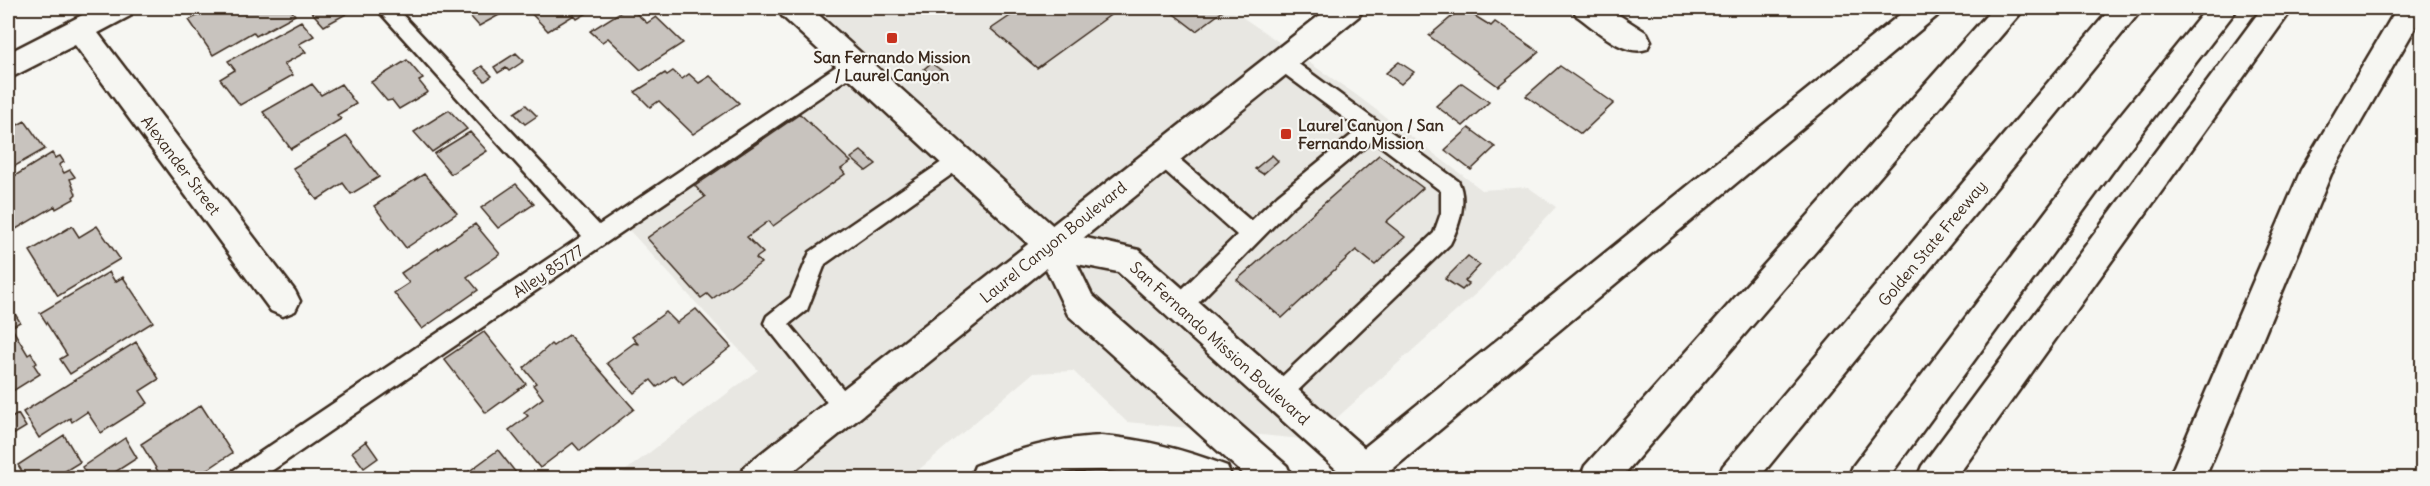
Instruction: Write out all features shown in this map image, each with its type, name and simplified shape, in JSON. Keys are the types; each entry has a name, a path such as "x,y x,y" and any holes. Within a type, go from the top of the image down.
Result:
{"main road":[{"path":"8,67 120,8"},
{"path":"792,8 1051,244 1080,306 1274,478"},
{"name":"Laurel Canyon Boulevard","path":"758,478 1349,8"},
{"path":"1587,8 1636,41"},
{"path":"1368,475 1927,8"},
{"path":"1598,478 2010,8"},
{"name":"Golden State Freeway","path":"1736,478 2128,8"},
{"path":"1866,478 2108,154 2223,8"},
{"path":"1935,478 2278,8"},
{"path":"2187,478 2317,170 2412,8"},
{"name":"Alexander Street","path":"79,29 283,301"},
{"name":"San Fernando Mission Boulevard","path":"1051,244 1127,260 1368,475"},
{"path":"988,478 1009,468 1051,455 1089,452 1135,456 1186,467 1214,478"}],"lane":[{"path":"385,8 597,238"},
{"path":"1278,394 1443,238 1451,213 1451,187 1282,62"},
{"name":"Alley 85777","path":"242,478 854,64"},
{"path":"1180,306 1285,201 1373,129"},
{"path":"1162,156 1252,235"},
{"path":"845,408 775,323 799,303 817,258 958,159"}],"shaded area":[{"path":"812,8 1229,8 1355,94 1482,190 1528,187 1556,207 1480,290 1312,440 1127,422 1073,371 1033,373 909,478 616,478 758,370 629,230 858,74"}],"building":[{"path":"213,8 289,8 295,15 256,36 253,32 213,55 189,20"},
{"path":"357,8 324,26 309,9"},
{"path":"450,8 475,8 459,17"},
{"path":"484,8 512,8 479,26 470,16"},
{"path":"526,8 596,8 577,19 574,15 548,31"},
{"path":"627,8 647,23 656,17 683,43 641,70 608,38 602,42 590,31"},
{"path":"1022,8 1120,8 1037,68 991,29"},
{"path":"1166,8 1227,8 1196,31"},
{"path":"1462,8 1491,26 1495,22 1539,52 1498,86 1429,36"},
{"path":"301,21 314,36 299,44 306,52 284,64 293,75 240,105 220,79 235,70 228,61"},
{"path":"516,53 524,61 509,71 506,68 498,73 494,67"},
{"path":"407,60 423,79 419,81 428,92 399,109 392,100 387,101 371,82"},
{"path":"1399,62 1414,72 1401,84 1386,73"},
{"path":"931,63 945,73 937,79 924,69"},
{"path":"482,66 492,76 485,81 475,71"},
{"path":"1560,66 1614,103 1581,134 1526,96"},
{"path":"673,71 682,79 689,74 699,83 710,76 739,103 693,134 659,101 650,107 635,92 665,73 667,75"},
{"path":"1462,83 1489,102 1463,126 1436,106"},
{"path":"312,84 321,95 341,84 356,104 337,115 341,119 291,149 263,112"},
{"path":"526,105 537,116 525,124 514,113"},
{"path":"449,110 467,129 432,152 414,132"},
{"path":"800,114 851,162 841,169 845,174 773,226 769,221 747,237 763,253 756,258 761,263 712,299 707,294 701,298 647,238 705,197 695,186"},
{"path":"25,121 45,149 8,170 8,126 10,129"},
{"path":"1469,128 1495,147 1471,170 1445,150"},
{"path":"470,132 487,151 451,174 434,154"},
{"path":"347,136 379,177 351,194 343,183 317,200 293,168"},
{"path":"861,151 876,164 866,171 851,158"},
{"path":"52,153 55,158 60,156 64,162 59,165 64,173 70,170 75,177 70,179 76,194 74,199 56,209 55,206 11,232 8,227 8,180"},
{"path":"1272,155 1278,161 1263,174 1255,169"},
{"path":"1379,155 1423,188 1386,222 1405,237 1375,265 1356,250 1282,318 1237,280"},
{"path":"424,174 457,213 406,248 374,206"},
{"path":"516,184 534,204 498,228 481,208"},
{"path":"475,224 500,254 467,277 478,290 422,329 394,293 409,283 401,273"},
{"path":"72,226 79,237 97,226 120,259 58,296 30,251"},
{"path":"1468,256 1480,265 1465,281 1469,283 1462,290 1445,279"},
{"path":"109,272 115,282 123,277 153,322 70,374 60,359 67,355 40,313"},
{"path":"12,309 20,322 8,329 8,312"},
{"path":"696,309 731,347 683,384 674,375 657,387 651,380 634,393 607,363 634,343 638,344 632,337 666,312 677,323"},
{"path":"13,330 28,355 31,353 37,363 34,365 40,374 8,394 8,333"},
{"path":"484,332 526,384 486,413 444,359"},
{"path":"569,335 634,409 580,451 573,443 540,468 509,430 528,416 524,412 543,398 533,385 536,383 524,368 551,344 553,346"},
{"path":"136,342 159,379 140,391 148,403 101,433 87,412 72,422 70,418 39,438 23,412"},
{"path":"201,405 232,453 195,478 162,478 141,444"},
{"path":"18,414 26,427 8,438 8,420"},
{"path":"64,435 80,462 54,478 26,478 18,465"},
{"path":"125,438 137,458 106,478 80,478 86,474 82,467"},
{"path":"366,441 378,458 364,468 352,452"},
{"path":"498,450 520,478 460,478"}],"place":[{"name":"San Fernando Mission / Laurel Canyon","path":"892,38"},
{"name":"Laurel Canyon / San Fernando Mission","path":"1286,134"}]}
